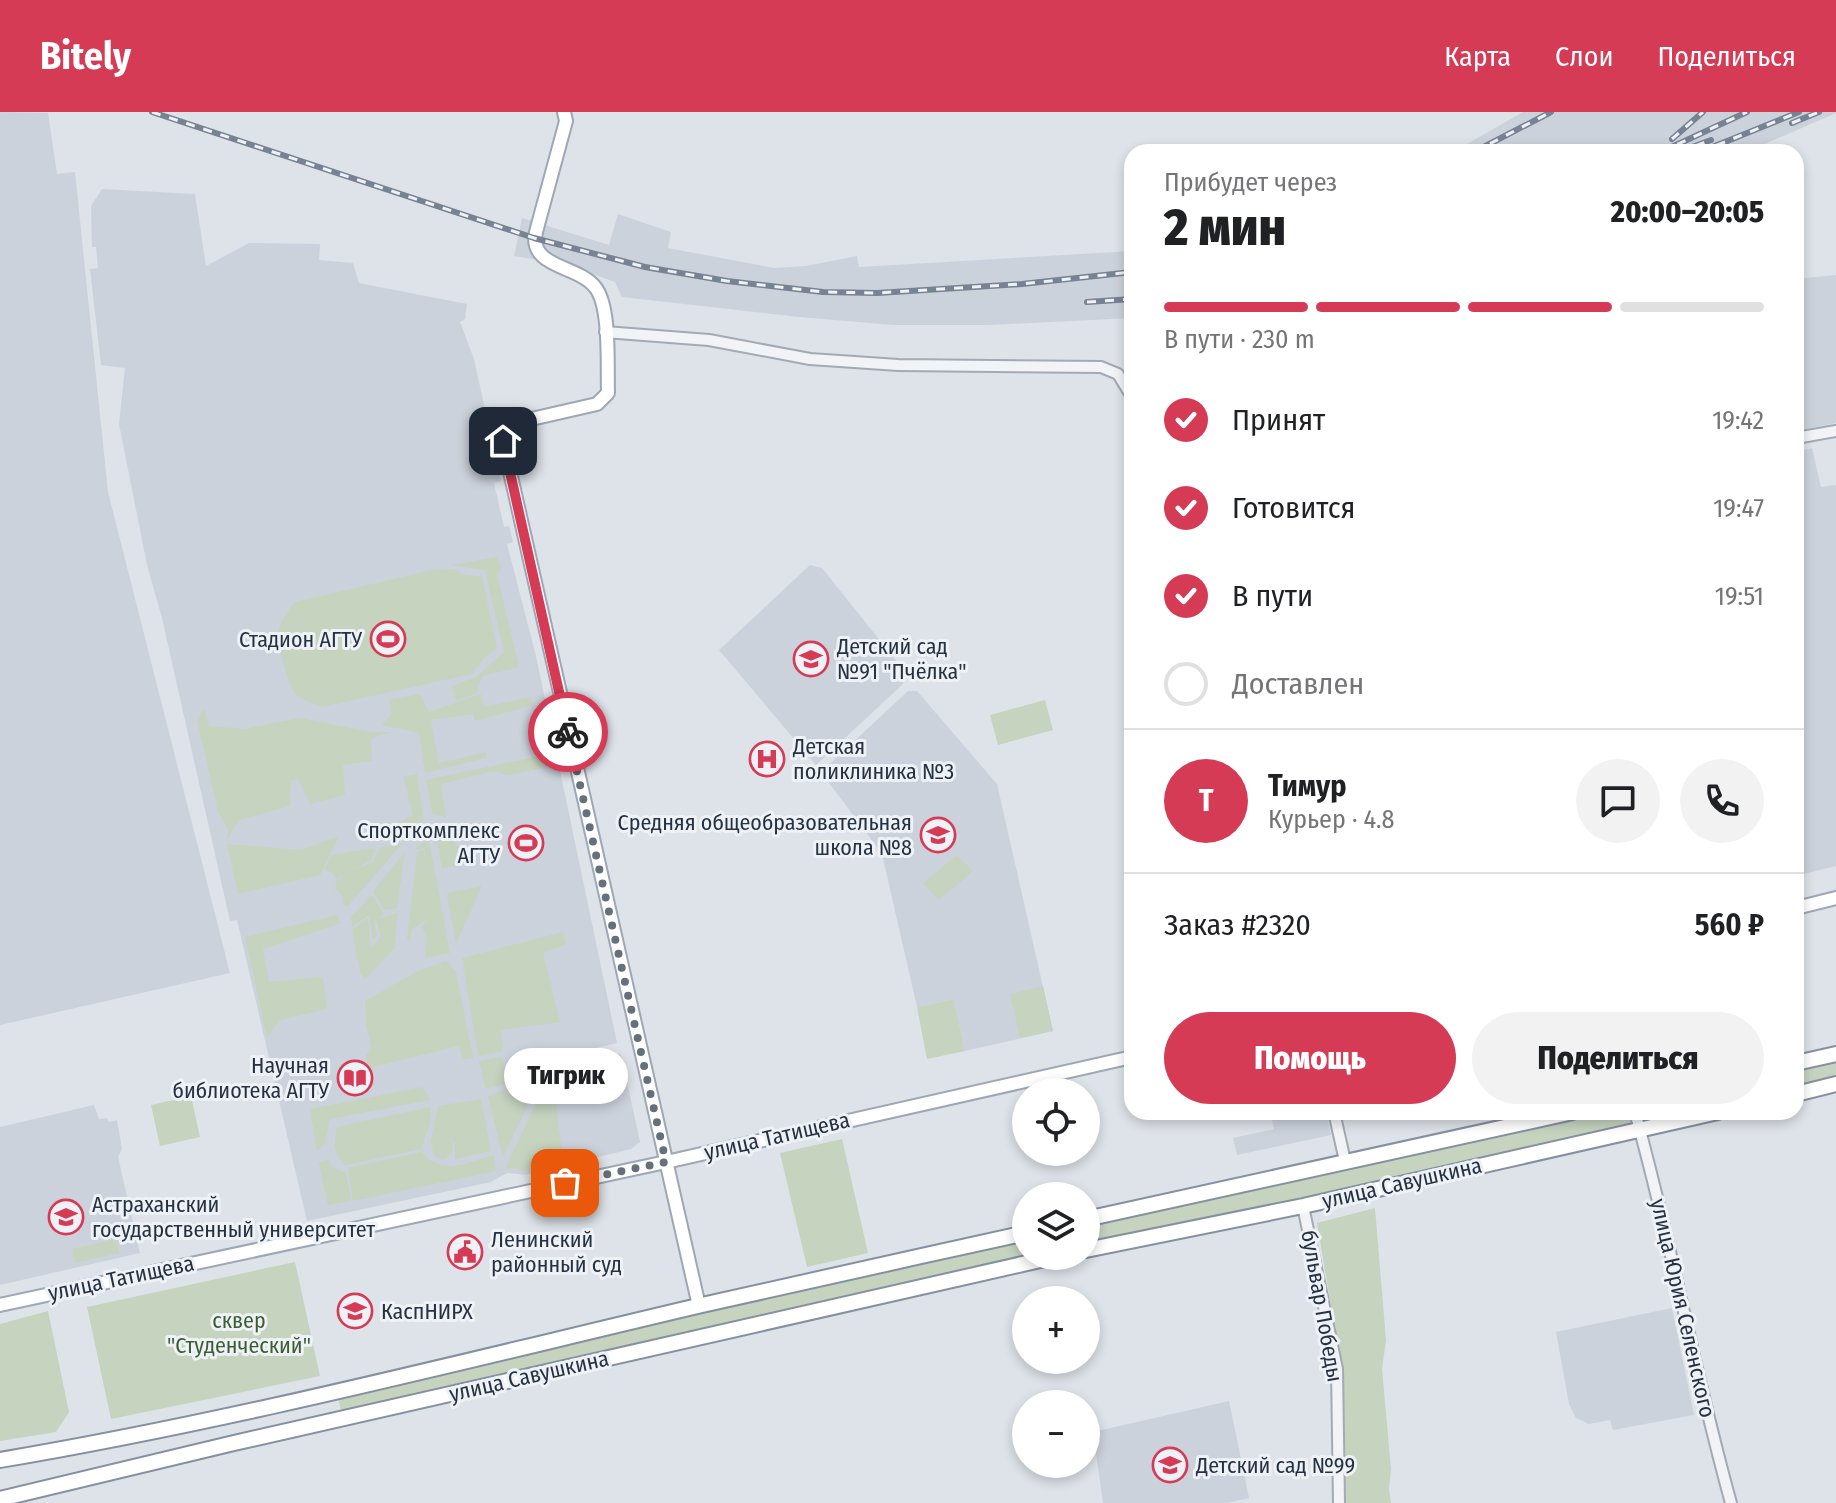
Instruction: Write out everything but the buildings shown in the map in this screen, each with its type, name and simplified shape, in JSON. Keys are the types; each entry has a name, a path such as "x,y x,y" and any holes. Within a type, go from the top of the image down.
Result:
{"highway":[{"path":"1804,1061 1836,1054"},
{"path":"1804,1092 1836,1084"},
{"name":"улица Савушкина","path":"1100,1216 1536,1120"},
{"name":"улица Савушкина","path":"1100,1247 1303,1206 1683,1120"},
{"name":"улица Савушкина","path":"0,1460 133,1437 334,1394 699,1306 1012,1236"},
{"name":"улица Савушкина","path":"0,1499 1012,1266"}],"main road":[{"path":"564,112 566,121 535,245 541,256 588,279 595,286 604,305 608,393 597,404 527,420 503,441 699,1306"},
{"path":"1804,906 1836,898"},
{"name":"улица Татищева","path":"0,1305 666,1162 1124,1059"}],"street":[{"path":"605,332 709,340 810,359 898,365 1101,367 1118,374 1124,384"},
{"path":"1804,437 1836,431"},
{"path":"1336,1120 1345,1161"},
{"name":"улица Юрия Селенского","path":"1637,1120 1707,1416 1731,1503"},
{"name":"бульвар Победы","path":"1303,1206 1337,1369 1339,1503"}],"shaded area":[{"path":"0,112 48,113 57,174 75,172 108,492 230,973 0,1025"},
{"path":"1523,112 1836,112 1764,144 1467,144"},
{"path":"102,189 195,194 206,266 249,243 320,244 319,260 353,263 359,283 467,304 465,319 460,322 474,359 501,481 494,483 504,527 509,526 513,542 507,544 536,656 617,1043 596,1048 599,1059 621,1054 640,1142 631,1149 525,1175 507,1173 491,1182 307,1221 237,920 230,921 162,618 147,565 119,424 125,368 101,365 90,269 98,268 96,247 92,247 91,206"},
{"path":"618,214 671,232 668,248 774,268 806,266 857,256 859,267 1124,251 1124,318 990,325 893,325 799,317 622,297 615,282 567,265 514,256 522,218 609,245"},
{"path":"1836,275 1836,423 1804,429 1804,278"},
{"path":"1812,448 1821,487 1836,485 1836,866 1804,874 1804,450"},
{"name":"Детский сад №91 \"Пчёлка\"","path":"810,565 822,568 904,674 903,684 816,765 719,650"},
{"name":"Средняя общеобразовательная школа №8","path":"908,691 917,691 997,784 1053,1031 965,1051 954,999 917,1007 882,854 821,772"},
{"name":"Астраханский государственный университет","path":"94,1105 99,1119 107,1118 109,1122 117,1120 122,1149 118,1157 140,1253 0,1285 0,1127"},
{"path":"1272,1120 1328,1120 1331,1135 1237,1155 1233,1138 1274,1129"},
{"path":"1672,1308 1694,1415 1613,1430 1610,1420 1589,1424 1576,1418 1569,1404 1556,1332"},
{"name":"Детский сад №99","path":"1229,1401 1249,1498 1227,1503 1103,1503 1099,1478 1100,1430"}],"green space":[{"path":"497,557 502,569 497,574 519,667 482,676 477,693 456,701 452,686 476,677 504,652 485,570 451,565"},
{"name":"Стадион АГТУ","path":"454,569 482,577 497,648 485,657 472,674 322,707 294,692 281,652 279,630 295,602 432,570"},
{"path":"420,694 429,712 481,694 484,707 531,697 534,705 474,721 473,714 431,720 439,763 486,752 486,758 425,773 419,733 382,725 391,714 389,700"},
{"path":"1045,700 1053,730 998,745 990,715"},
{"path":"204,708 209,726 244,729 300,718 370,732 393,732 371,741 372,761 343,765 345,795 310,804 298,779 291,781 290,806 239,820 227,840 228,829 218,812 197,720"},
{"path":"544,755 547,767 508,775 493,771 441,784 446,818 432,813 426,780"},
{"path":"417,774 424,822 404,833 396,824 413,815 403,777"},
{"path":"442,831 473,860 442,869 436,835"},
{"path":"339,836 320,875 238,894 227,844 302,850"},
{"path":"429,840 450,953 425,958 427,938 422,926 430,918 412,929 410,942 407,938 417,852 423,849 426,860 424,848 416,850 416,847"},
{"path":"403,843 347,907 343,904 342,894 335,890 336,882 350,871 336,880 325,869 331,855 376,848 371,860 351,871 373,862 380,848"},
{"path":"405,852 397,908 384,910 373,891"},
{"path":"957,855 973,871 939,900 923,883"},
{"path":"482,886 456,944 447,893"},
{"path":"372,895 384,914 378,919 397,913 395,948 365,979 360,972 352,930 368,918 371,948 381,937 376,920 377,935 373,941 369,915 352,927 351,917"},
{"path":"337,915 341,923 263,949 269,982 323,977 327,1009 280,1020 267,1038 245,937"},
{"path":"563,932 566,945 543,952 560,1022 500,1030 503,1051 478,1056 462,958"},
{"path":"446,961 456,972 473,1058 463,1060 459,1046 368,1068 366,1055 372,1050 365,1001 416,972"},
{"path":"1043,986 1053,1031 1020,1038 1010,994"},
{"path":"954,999 965,1051 927,1059 917,1007"},
{"path":"1836,1054 1836,1084 1804,1091 1804,1061"},
{"path":"501,1057 506,1077 530,1072 516,1081 486,1089 479,1061"},
{"path":"552,1069 563,1161 523,1171 505,1169"},
{"path":"542,1075 503,1157 488,1096"},
{"path":"423,1087 430,1100 330,1119 325,1144 317,1151 310,1109"},
{"path":"191,1096 200,1137 160,1146 151,1105"},
{"path":"481,1099 491,1151 455,1159 455,1143 446,1137 453,1143 452,1154 443,1159 436,1157 432,1151 433,1142 430,1144 438,1106"},
{"path":"431,1107 430,1123 421,1149 345,1165 338,1157 335,1143 337,1127"},
{"path":"1538,1120 1679,1120 1100,1247 1100,1216"},
{"path":"842,1139 868,1253 807,1267 780,1153"},
{"path":"422,1152 430,1160 447,1166 494,1155 496,1171 353,1201 348,1168"},
{"path":"329,1159 333,1168 346,1173 351,1201 328,1205 319,1163"},
{"path":"1375,1208 1386,1340 1382,1369 1391,1503 1341,1503 1342,1372 1317,1223"},
{"path":"1012,1236 1012,1266 342,1415 338,1397"},
{"path":"116,1239 119,1253 75,1263 72,1249"},
{"name":"сквер \"Студенческий\"","path":"295,1262 320,1376 111,1419 87,1307"},
{"path":"48,1311 69,1412 56,1432 0,1441 0,1324"}],"railway":[{"path":"152,112 534,238 645,267 727,281 823,292 877,293 1022,284 1124,273"},
{"path":"1489,144 1551,112"},
{"path":"1672,139 1703,112"},
{"path":"1678,144 1747,112"},
{"path":"1720,144 1799,112"},
{"path":"1792,123 1819,112"},
{"path":"1700,144 1711,140"},
{"path":"1087,302 1124,300"}],"way so far":[{"path":"565,1183 666,1162 568,732"}],"place":[{"name":"Стадион АГТУ","path":"388,639"},
{"name":"Детский сад №91 \"Пчёлка\"","path":"811,659"},
{"name":"Детская поликлиника №3","path":"767,759"},
{"name":"Средняя общеобразовательная школа №8","path":"938,835"},
{"name":"Спорткомплекс АГТУ","path":"526,843"},
{"name":"Научная библиотека АГТУ","path":"355,1078"},
{"name":"Тигрик","path":"565,1183"},
{"name":"Астраханский государственный университет","path":"66,1217"},
{"name":"Ленинский районный суд","path":"465,1252"},
{"name":"КаспНИРХ","path":"355,1311"},
{"name":"Детский сад №99","path":"1170,1465"}],"route":[{"path":"503,441 568,732"}]}
